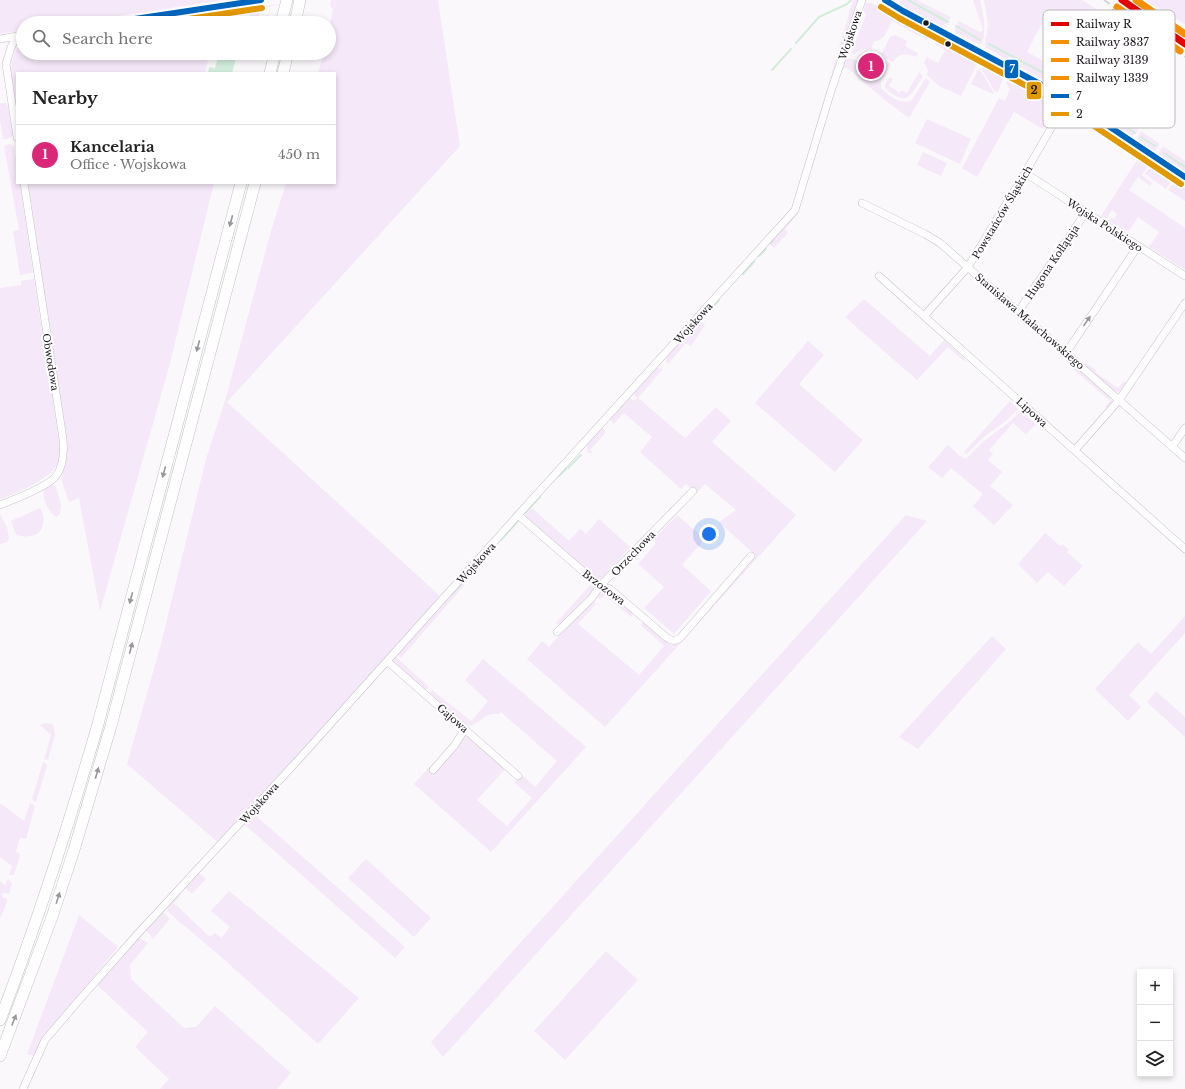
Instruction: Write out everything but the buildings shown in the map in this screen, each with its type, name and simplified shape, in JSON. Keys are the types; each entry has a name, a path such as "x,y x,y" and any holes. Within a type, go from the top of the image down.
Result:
{"highway":[{"path":"297,16 300,1"},
{"path":"283,16 286,2"},
{"path":"270,72 273,60"},
{"path":"283,72 286,60"},
{"path":"0,1020 39,913 84,774 241,184"},
{"path":"0,1056 52,917 74,850 111,726 254,184"}],"street":[{"path":"155,16 261,0"},
{"name":"Wojskowa","path":"23,1089 45,1040 81,998 796,210 832,91 862,0"},
{"path":"885,0 937,30 1043,86"},
{"path":"0,39 16,37"},
{"path":"16,41 11,47 6,64 16,130"},
{"path":"0,56 6,64"},
{"name":"Powstańców Śląskich","path":"924,316 968,267 1051,128"},
{"path":"1112,128 1185,177"},
{"name":"Wojska Polskiego","path":"1025,173 1185,276"},
{"name":"Obwodowa","path":"0,505 48,483 56,477 63,457 63,440 24,184"},
{"name":"Stanisława Małachowskiego","path":"862,203 935,240 968,267 1185,458"},
{"name":"Hugona Kołłątaja","path":"1018,312 1086,212"},
{"path":"1066,353 1138,246"},
{"name":"Lipowa","path":"879,276 1185,549"},
{"path":"1075,450 1119,400 1185,303"},
{"path":"1172,447 1185,428"},
{"name":"Orzechowa","path":"557,632 591,599 600,586 693,491"},
{"name":"Brzozowa","path":"518,515 600,586 610,589 666,637 673,640 678,640 751,556"},
{"name":"Gajowa","path":"387,662 465,728 518,776"},
{"path":"433,770 454,746 465,728"}],"shaded area":[{"path":"0,0 224,0 118,16 16,16 16,31 0,34"},
{"path":"331,0 438,0 460,146 227,402 440,596 219,843 127,764 161,644 206,459 225,401 271,231 286,184 336,184 336,72 318,72 322,60 336,60 336,16 332,16 333,9 330,6"},
{"path":"853,0 859,0 837,61 820,119 818,120"},
{"path":"900,0 917,0 951,17 947,24 942,26 899,4"},
{"path":"973,0 980,0 983,16 984,32 982,43 979,44 955,33 955,28 959,21 980,32 982,31 983,29"},
{"path":"984,0 1082,0 1098,10 1043,10 1043,21 1027,52 1043,61 1043,79 986,48 985,44 988,24"},
{"path":"1144,0 1185,0 1185,24 1175,18 1175,10 1161,10"},
{"path":"866,3 872,3 930,35 927,40 892,21 886,34 881,39 874,41 871,49 861,50 853,55 851,54 866,14 863,11"},
{"path":"278,4 266,8 259,16 250,16 250,12 252,12 253,8"},
{"path":"238,7 245,10 205,16 183,16"},
{"path":"245,13 241,16 225,16"},
{"path":"895,35 907,41 905,46 918,53 916,57 900,55 893,62 881,55 890,37"},
{"path":"938,39 979,60 961,96 939,86 927,75 928,70 924,63 927,57 938,63 945,50 935,44"},
{"path":"16,50 16,60 208,60 205,72 16,72 16,107 11,71"},
{"path":"879,57 891,64 881,82 881,88 900,101 908,102 912,100 926,78 930,82 909,118 886,101 846,67 842,71 840,70 845,59 849,58 865,63 864,66 874,70"},
{"path":"217,60 235,60 232,72 208,72 209,67 215,68"},
{"path":"982,62 1005,74 998,92 995,92 980,66"},
{"path":"979,68 994,93 993,94 971,84"},
{"path":"919,72 923,76 908,97 899,97 885,88 885,84 890,77 893,79 889,86 900,93 901,90 907,93"},
{"path":"1009,76 1043,94 1044,128 1043,129 1014,112 977,177 962,168 999,98 1005,101 1010,89 1006,83"},
{"path":"0,103 6,103 8,106 13,134 12,137 3,140 0,121"},
{"path":"927,119 971,139 960,164 915,143"},
{"path":"1119,128 1138,129 1136,134 1131,136"},
{"path":"1141,131 1160,144 1155,151 1137,139"},
{"path":"10,144 14,147 16,159 16,184 20,184 33,273 20,275 13,231 19,230 4,146"},
{"path":"1163,146 1185,161 1185,172 1159,155 1159,152"},
{"path":"923,152 947,163 941,176 917,165"},
{"path":"1139,157 1149,164 1142,175 1152,183 1150,186 1138,177 1129,190 1185,228 1185,270 1149,247 1159,232 1138,217 1129,231 1127,230 1126,232 1109,221 1111,218 1114,219 1117,214 1112,210 1106,219 1101,216"},
{"path":"1151,166 1172,180 1166,189 1145,174"},
{"path":"1175,181 1185,188 1185,201 1168,190"},
{"path":"28,184 214,184 169,367 100,611 79,498 69,502 61,479 66,463 66,440"},
{"path":"798,211 800,211 785,229 788,233 774,248 769,243"},
{"path":"34,279 60,447 59,460 50,473 42,479 25,489 0,500 0,288 21,285 21,281"},
{"path":"864,299 930,356 944,340 965,359 964,361 948,347 917,380 845,317"},
{"path":"700,320 705,325 691,346 686,343 668,364 666,361 669,352"},
{"path":"808,341 824,355 799,384 863,440 835,472 755,403"},
{"path":"1086,363 1096,370 1095,372 1118,388 1124,381 1126,383 1119,392 1114,392 1084,365"},
{"path":"1076,366 1110,397 1112,401 1107,408 1105,407 1110,401 1073,369"},
{"path":"655,368 663,369 638,398 685,438 716,407 731,421 712,442 796,515 605,727 527,659 542,641 549,647 573,620 591,602 593,602 596,604 578,624 639,675 664,646 641,625 644,621 678,642 755,555 719,522 736,510 705,484 697,493 686,484 681,489 640,452 652,437 624,413 614,424 609,419 628,397 635,401 637,398 633,393"},
{"path":"1010,401 1018,409 1006,421 985,436 967,454 964,452"},
{"path":"1021,411 1036,424 1026,434 1013,423 989,450 993,454 988,460 1002,472 990,486 1013,505 994,525 973,506 983,494 951,468 942,478 928,467 948,445 960,456 966,459 984,441"},
{"path":"602,427 606,432 590,450 592,452 590,454 587,447 588,443"},
{"path":"50,485 54,485 56,487 61,505 60,514 56,517 48,509 43,493 44,490"},
{"path":"40,508 43,514 43,525 40,532 29,536 16,535 11,521"},
{"path":"532,508 569,541 580,529 586,534 599,519 630,547 603,578 600,580 596,579 524,517"},
{"path":"0,514 7,527 9,538 7,542 0,544"},
{"path":"677,515 705,539 682,565 711,591 674,634 644,608 664,587 638,564 656,543 653,540"},
{"path":"906,515 927,521 443,1057 431,1042"},
{"path":"1045,533 1060,546 1062,544 1069,550 1067,552 1083,566 1064,586 1048,572 1037,583 1018,564"},
{"path":"576,571 579,571 590,579 594,584 595,590 561,626 556,623 591,584"},
{"path":"464,578 468,581 401,658 397,654"},
{"path":"603,590 609,592 632,612 633,615 631,617 604,595 600,600 598,597 600,591"},
{"path":"1185,616 1185,633 1129,695 1141,707 1128,721 1095,689 1138,642 1151,654"},
{"path":"992,636 1006,649 918,749 899,737"},
{"path":"395,656 429,687 425,691 395,665 393,661"},
{"path":"483,659 586,747 491,852 414,784 429,767 433,771 467,734 506,768 477,800 507,826 532,798 514,782 522,775 535,787 557,761 501,712 499,714 488,715 473,725 464,725 428,694 432,690 471,721 488,701 465,680"},
{"path":"1156,691 1185,717 1185,737 1147,702"},
{"path":"45,723 53,724 55,735 48,760 44,759 51,735 40,725"},
{"path":"43,762 47,764 47,766 36,802 32,799"},
{"path":"0,803 24,821 30,803 35,806 26,839 20,838 16,852 20,855 14,875 9,875 12,866 0,857"},
{"path":"254,814 405,947 395,958 244,824"},
{"path":"366,859 431,918 414,937 348,878"},
{"path":"198,874 206,879 192,894 185,888"},
{"path":"8,879 12,883 9,894 3,893 2,897 7,899 7,901 0,917 0,881 5,885"},
{"path":"229,891 359,998 318,1044 219,955 167,911 169,905 181,892 182,893 174,903 210,937 215,933 221,938 230,927 211,911"},
{"path":"160,913 164,913 170,919 153,939 146,930"},
{"path":"79,915 118,947 41,1042 34,1056 27,1054"},
{"path":"138,938 148,943 130,965 131,979 184,1028 196,1027 215,1006 291,1073 277,1089 160,1089 169,1079 135,1047 148,1032 98,986 106,973"},
{"path":"606,951 638,980 565,1060 534,1031"}],"waterway":[{"path":"796,43 819,17 847,4 851,0"},
{"path":"908,0 948,22"},
{"path":"956,26 980,40"},
{"path":"989,44 1043,73"},
{"path":"772,70 791,49"},
{"path":"1128,128 1135,133"},
{"path":"1141,137 1155,146"},
{"path":"1164,153 1185,167"},
{"path":"759,256 766,249"},
{"path":"743,274 754,262"},
{"path":"706,314 719,300"},
{"path":"568,468 581,455"},
{"path":"559,476 566,469"},
{"path":"525,513 540,497"},
{"path":"501,540 518,521"},
{"path":"489,553 496,546"},
{"path":"470,574 484,559"},
{"path":"451,595 464,581"}],"railway":[{"path":"1104,0 1118,10"},
{"path":"1175,50 1185,57"}],"rail line":[{"name":"R","path":"1122,0 1136,10"},
{"name":"3139","path":"1136,0 1150,10"},
{"name":"3837","path":"1117,7 1121,10"},
{"name":"3139","path":"1175,27 1185,34"},
{"name":"R","path":"1175,37 1185,44"},
{"name":"3837","path":"1175,48 1180,51"}],"transit line":[{"name":"7","path":"155,16 261,0"},
{"name":"7","path":"885,0 1043,86"},
{"name":"2","path":"881,7 1043,95"},
{"name":"2","path":"209,16 262,8"},
{"name":"2","path":"1097,128 1181,184"},
{"name":"7","path":"1112,128 1185,177"}],"place":[{"name":"Kancelaria","path":"871,66"}]}
